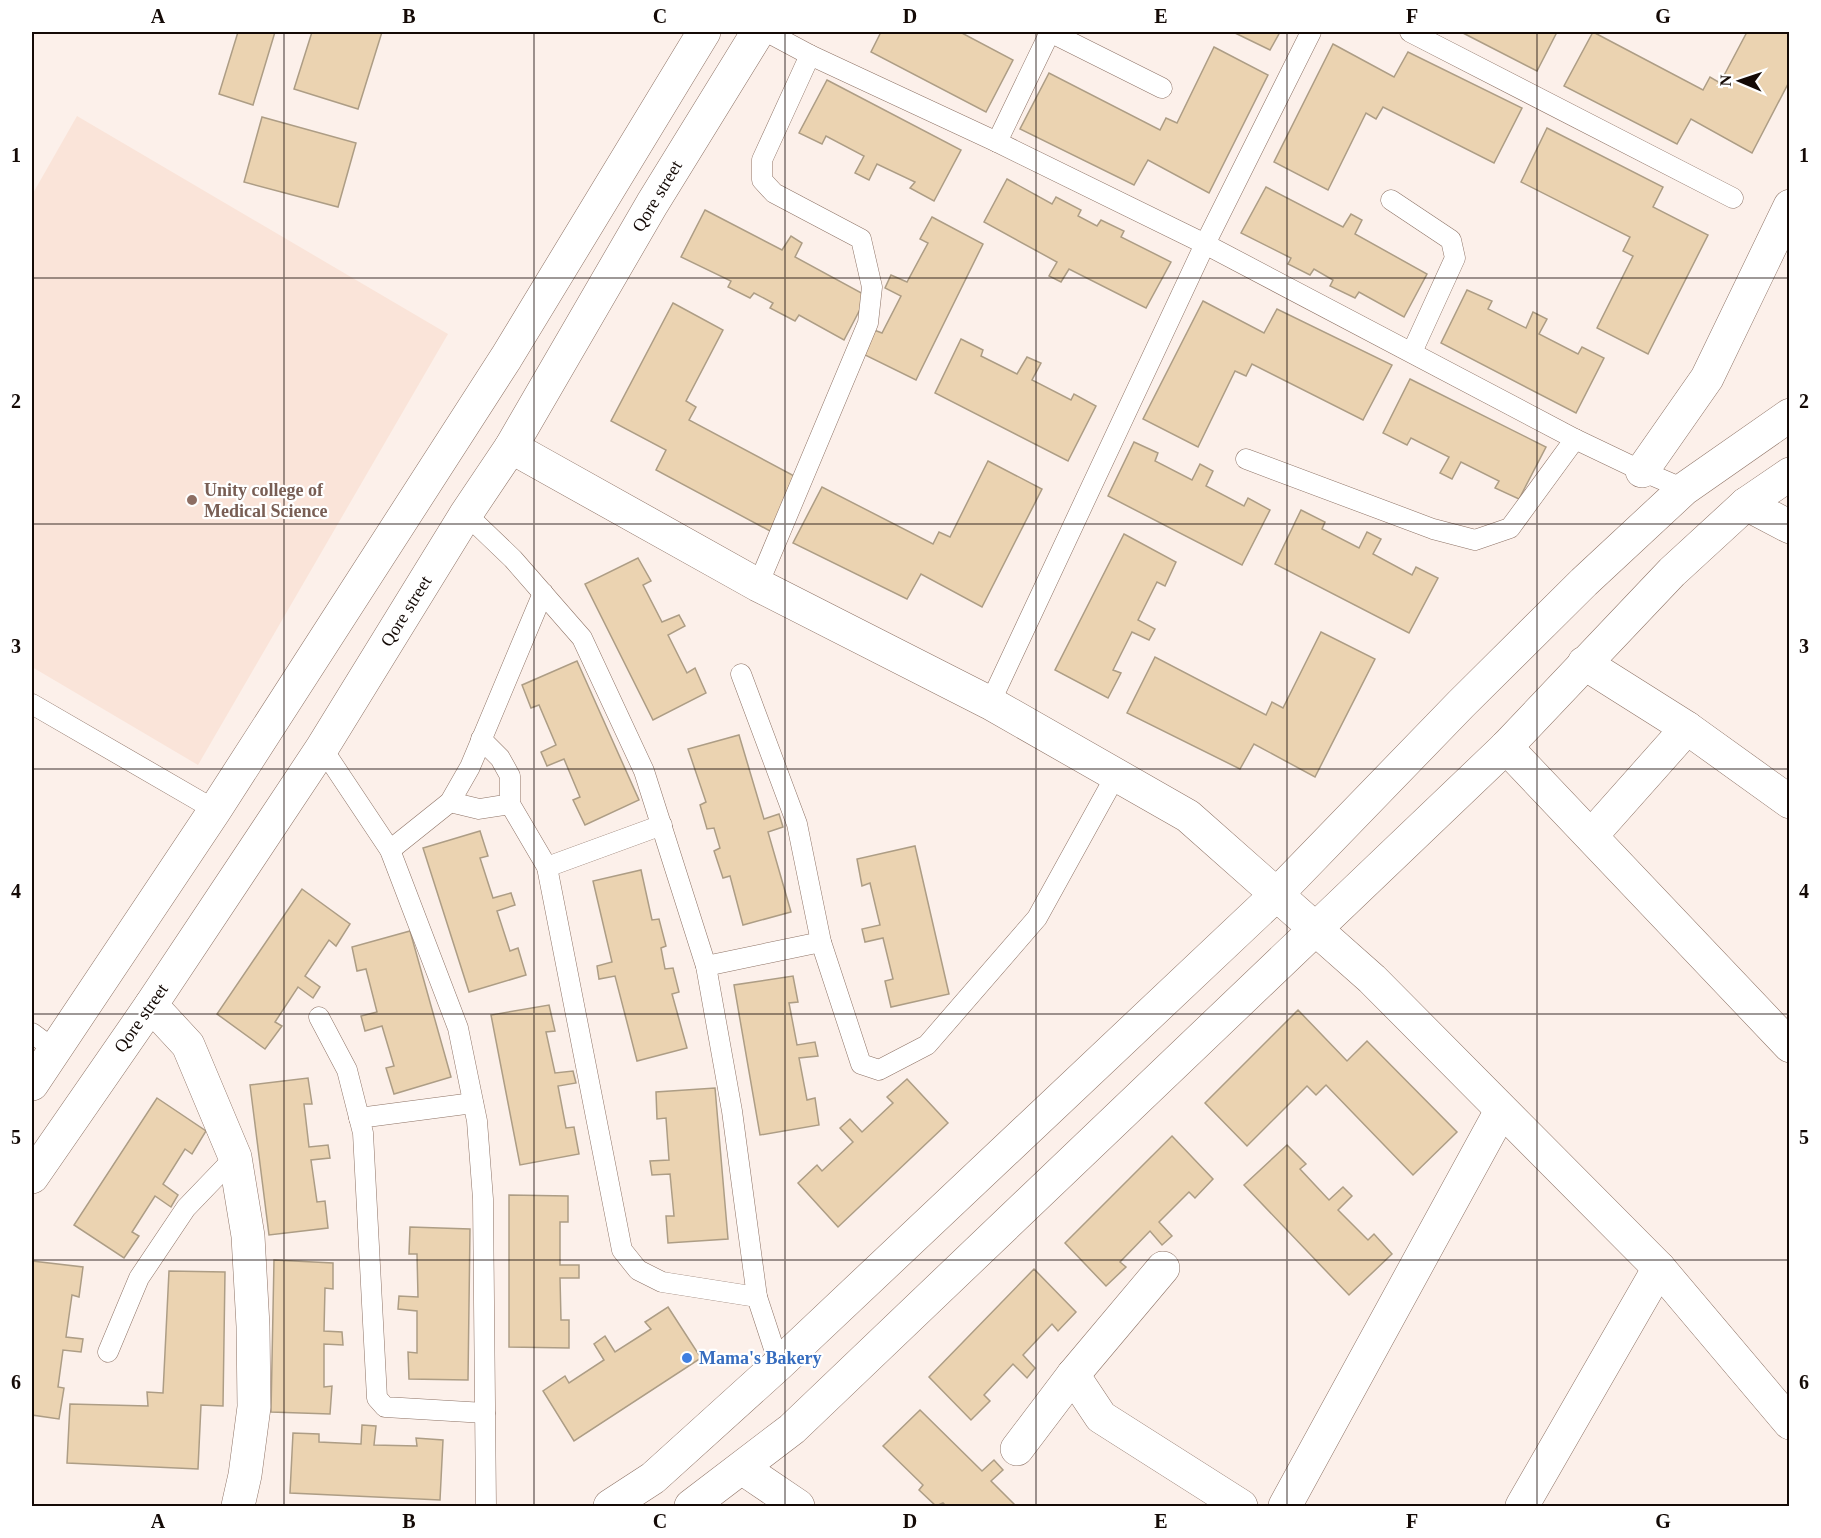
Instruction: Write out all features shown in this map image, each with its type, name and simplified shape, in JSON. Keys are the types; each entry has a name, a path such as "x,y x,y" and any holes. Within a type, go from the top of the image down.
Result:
{"main road":[{"path":"32,1084 43,1042 215,810 506,358 704,32"},
{"name":"Qore street","path":"32,1177 151,1005 322,748 466,514 511,447 652,204 758,32"},
{"path":"1642,471 1707,378 1790,206"},
{"path":"610,1506 653,1478 779,1364 1277,894 1469,696 1584,582 1684,489 1790,415"},
{"path":"511,447 758,585 990,703 1188,816 1372,979 1659,1268 1788,1418"},
{"path":"691,1506 792,1429 1506,747 1672,572 1746,504 1790,474"},
{"path":"1746,504 1790,527"},
{"path":"1584,663 1687,728 1790,802"},
{"path":"1591,836 1687,728"},
{"path":"1506,747 1790,1046"},
{"path":"151,1005 188,1045 235,1157 248,1236 254,1326 254,1407 245,1475 238,1506"},
{"path":"1285,1506 1501,1111"},
{"path":"1017,1449 1073,1374 1163,1268"},
{"path":"1522,1506 1659,1268"},
{"path":"1073,1374 1101,1417 1241,1506"},
{"path":"742,1468 798,1506"}],"lane":[{"path":"767,32 810,55 997,142 1205,244 1575,439 1684,489"},
{"path":"997,142 1050,32 1162,88"},
{"path":"990,703 1205,244 1311,32"},
{"path":"1410,32 1733,198"},
{"path":"758,585 868,323 872,287 861,239 774,193 762,180 762,160 810,55"},
{"path":"1391,200 1451,240 1455,258 1412,352"},
{"path":"1246,459 1433,529 1475,540 1510,528 1575,439"},
{"path":"466,514 513,559 582,638 644,771 706,966 732,1111 757,1297 779,1364"},
{"path":"390,849 450,802 470,767 543,593"},
{"path":"741,674 797,824 821,942 861,1064 879,1070 927,1045 1037,918 1116,775"},
{"path":"32,704 215,810"},
{"path":"481,739 500,758 510,776 510,804 547,867 622,1250 638,1270 662,1282 757,1297"},
{"path":"322,748 390,849 458,1028 477,1121 483,1199 486,1506"},
{"path":"450,802 479,809 510,804"},
{"path":"547,867 662,825"},
{"path":"706,966 821,942"},
{"path":"319,1017 347,1070 363,1133 377,1398 385,1407 485,1413"},
{"path":"359,1118 473,1103"},
{"path":"108,1352 140,1278 186,1208 235,1157"}],"shaded area":[{"name":"Unity college of Medical Science","path":"77,116 448,334 198,765 32,667 32,195"}],"building":[{"path":"238,32 275,32 253,105 219,94"},
{"path":"312,32 382,32 358,109 294,89"},
{"path":"881,32 960,32 1013,60 986,112 871,52"},
{"path":"1233,32 1280,32 1270,50"},
{"path":"1461,32 1557,32 1537,71"},
{"path":"1593,32 1703,90 1710,77 1720,83 1747,32 1790,32 1790,80 1752,153 1691,119 1677,144 1564,86"},
{"path":"1333,44 1394,77 1408,52 1522,108 1494,163 1383,107 1376,119 1366,113 1328,190 1274,162"},
{"path":"1214,47 1268,75 1209,193 1148,160 1134,185 1020,129 1049,73 1160,130 1166,118 1177,123"},
{"path":"827,80 961,150 934,201 910,188 915,182 877,164 869,180 855,173 864,156 826,136 822,144 799,133"},
{"path":"262,117 356,143 338,207 244,182"},
{"path":"1547,128 1663,187 1653,207 1708,235 1648,354 1597,328 1633,256 1623,251 1630,237 1521,182"},
{"path":"1007,179 1052,204 1056,197 1081,210 1078,216 1097,226 1101,220 1124,231 1121,237 1171,262 1146,308 1069,269 1061,282 1049,276 1057,262 984,222"},
{"path":"1266,187 1343,227 1351,214 1362,220 1355,234 1427,274 1404,317 1359,292 1355,298 1330,286 1333,280 1314,269 1310,275 1288,264 1291,258 1241,233"},
{"path":"705,210 782,250 791,236 802,243 795,257 867,296 844,340 799,315 795,321 770,308 773,303 754,293 750,298 728,287 731,281 681,257"},
{"path":"932,217 983,244 916,380 863,354 874,330 882,333 901,296 885,288 891,275 907,282 928,243 920,239"},
{"path":"1467,290 1492,301 1488,309 1526,328 1533,312 1547,319 1539,334 1578,354 1582,347 1604,358 1576,413 1441,343"},
{"path":"1203,301 1264,333 1277,309 1392,365 1363,420 1252,364 1246,376 1235,371 1198,447 1143,419"},
{"path":"673,303 723,330 686,401 696,407 689,420 798,478 770,531 656,470 666,450 611,421"},
{"path":"961,339 983,350 981,356 1017,374 1027,357 1041,363 1032,380 1071,400 1074,394 1096,406 1068,461 935,393"},
{"path":"1410,379 1546,447 1519,499 1495,488 1499,481 1461,462 1452,479 1440,473 1449,457 1411,438 1407,445 1383,433"},
{"path":"1134,442 1158,453 1155,461 1192,480 1200,464 1213,471 1206,486 1244,506 1248,498 1270,510 1242,565 1108,496"},
{"path":"988,461 1042,489 982,607 921,574 907,599 793,543 822,487 933,544 939,532 950,537"},
{"path":"1301,510 1325,522 1322,529 1359,548 1367,532 1381,539 1373,554 1412,575 1416,567 1438,578 1409,633 1275,564"},
{"path":"1124,534 1176,562 1165,586 1157,582 1138,620 1155,629 1149,640 1132,632 1113,670 1121,673 1108,698 1055,670"},
{"path":"638,558 651,581 643,585 662,622 679,615 685,626 668,635 687,673 695,668 706,693 653,720 585,584"},
{"path":"1321,632 1375,659 1315,777 1254,744 1240,769 1127,713 1155,657 1266,715 1272,702 1283,708"},
{"path":"577,661 639,800 585,825 573,800 580,797 564,759 547,766 541,752 556,745 539,705 531,708 522,685"},
{"path":"739,735 764,819 779,814 783,827 768,832 791,912 743,925 730,876 723,878 714,851 720,848 714,828 707,829 700,805 706,802 688,749"},
{"path":"480,831 488,856 480,858 493,898 511,893 515,905 497,911 510,951 518,948 526,975 469,992 423,848"},
{"path":"915,846 949,994 891,1007 885,981 893,979 883,938 865,942 862,929 880,925 870,883 862,886 857,859"},
{"path":"641,870 652,920 659,919 666,946 661,948 665,969 673,968 679,992 672,994 687,1048 637,1061 615,976 599,979 597,966 612,962 593,881"},
{"path":"302,889 350,924 336,946 329,940 305,976 320,987 313,998 298,987 275,1022 282,1026 265,1049 217,1014"},
{"path":"410,931 451,1077 394,1094 386,1068 394,1066 382,1026 365,1031 361,1016 377,1012 366,969 357,971 352,947"},
{"path":"793,976 798,1002 789,1003 797,1045 815,1042 818,1056 799,1058 807,1100 815,1098 819,1125 760,1135 734,985"},
{"path":"549,1005 555,1031 546,1032 555,1073 573,1071 576,1083 558,1086 566,1128 574,1127 579,1154 520,1165 491,1015"},
{"path":"1298,1010 1347,1061 1367,1041 1457,1132 1413,1175 1326,1085 1316,1095 1307,1086 1247,1146 1205,1103"},
{"path":"308,1078 312,1104 304,1104 309,1147 328,1145 330,1158 311,1160 317,1202 325,1201 328,1228 269,1235 250,1085"},
{"path":"907,1079 948,1123 838,1227 798,1183 817,1165 822,1171 853,1142 840,1128 850,1119 862,1132 893,1103 887,1097"},
{"path":"715,1088 728,1239 668,1243 666,1216 674,1216 670,1174 652,1175 650,1161 669,1160 666,1118 657,1119 656,1092"},
{"path":"157,1098 206,1131 192,1154 185,1149 163,1184 178,1195 171,1207 155,1196 132,1232 139,1236 124,1258 74,1225"},
{"path":"1172,1136 1213,1179 1195,1198 1189,1192 1159,1222 1172,1236 1162,1245 1150,1231 1120,1262 1126,1267 1106,1286 1065,1243"},
{"path":"1287,1145 1306,1164 1300,1169 1329,1200 1343,1187 1352,1196 1338,1210 1368,1240 1374,1234 1392,1254 1349,1295 1244,1185"},
{"path":"509,1195 568,1196 568,1222 560,1222 560,1265 579,1265 579,1278 560,1278 561,1320 569,1320 569,1348 509,1347"},
{"path":"410,1227 470,1229 468,1380 409,1379 408,1352 417,1353 417,1311 398,1309 399,1296 418,1297 417,1254 409,1254"},
{"path":"274,1260 333,1263 333,1289 325,1288 324,1331 342,1332 343,1345 324,1344 324,1387 332,1386 330,1414 271,1412"},
{"path":"32,1261 83,1267 79,1297 72,1295 66,1337 83,1339 81,1352 63,1350 58,1387 64,1388 59,1419 32,1415"},
{"path":"1034,1269 1076,1312 1058,1331 1052,1324 1023,1355 1035,1368 1027,1378 1013,1364 984,1395 990,1401 971,1420 929,1377"},
{"path":"169,1271 225,1272 223,1406 201,1405 198,1469 67,1463 70,1404 148,1406 147,1392 163,1393"},
{"path":"668,1307 701,1358 574,1441 543,1391 565,1376 569,1383 604,1360 594,1344 605,1336 615,1352 651,1329 645,1322"},
{"path":"920,1410 982,1471 994,1460 1003,1470 991,1481 1016,1506 946,1506 943,1503 936,1506 919,1490 923,1485 883,1446"},
{"path":"362,1425 376,1426 374,1445 417,1446 416,1438 443,1440 440,1500 290,1493 293,1433 319,1434 319,1442 361,1444"}],"place":[{"name":"Unity college of Medical Science","path":"192,500"},
{"name":"Mama's Bakery","path":"687,1358"}]}
